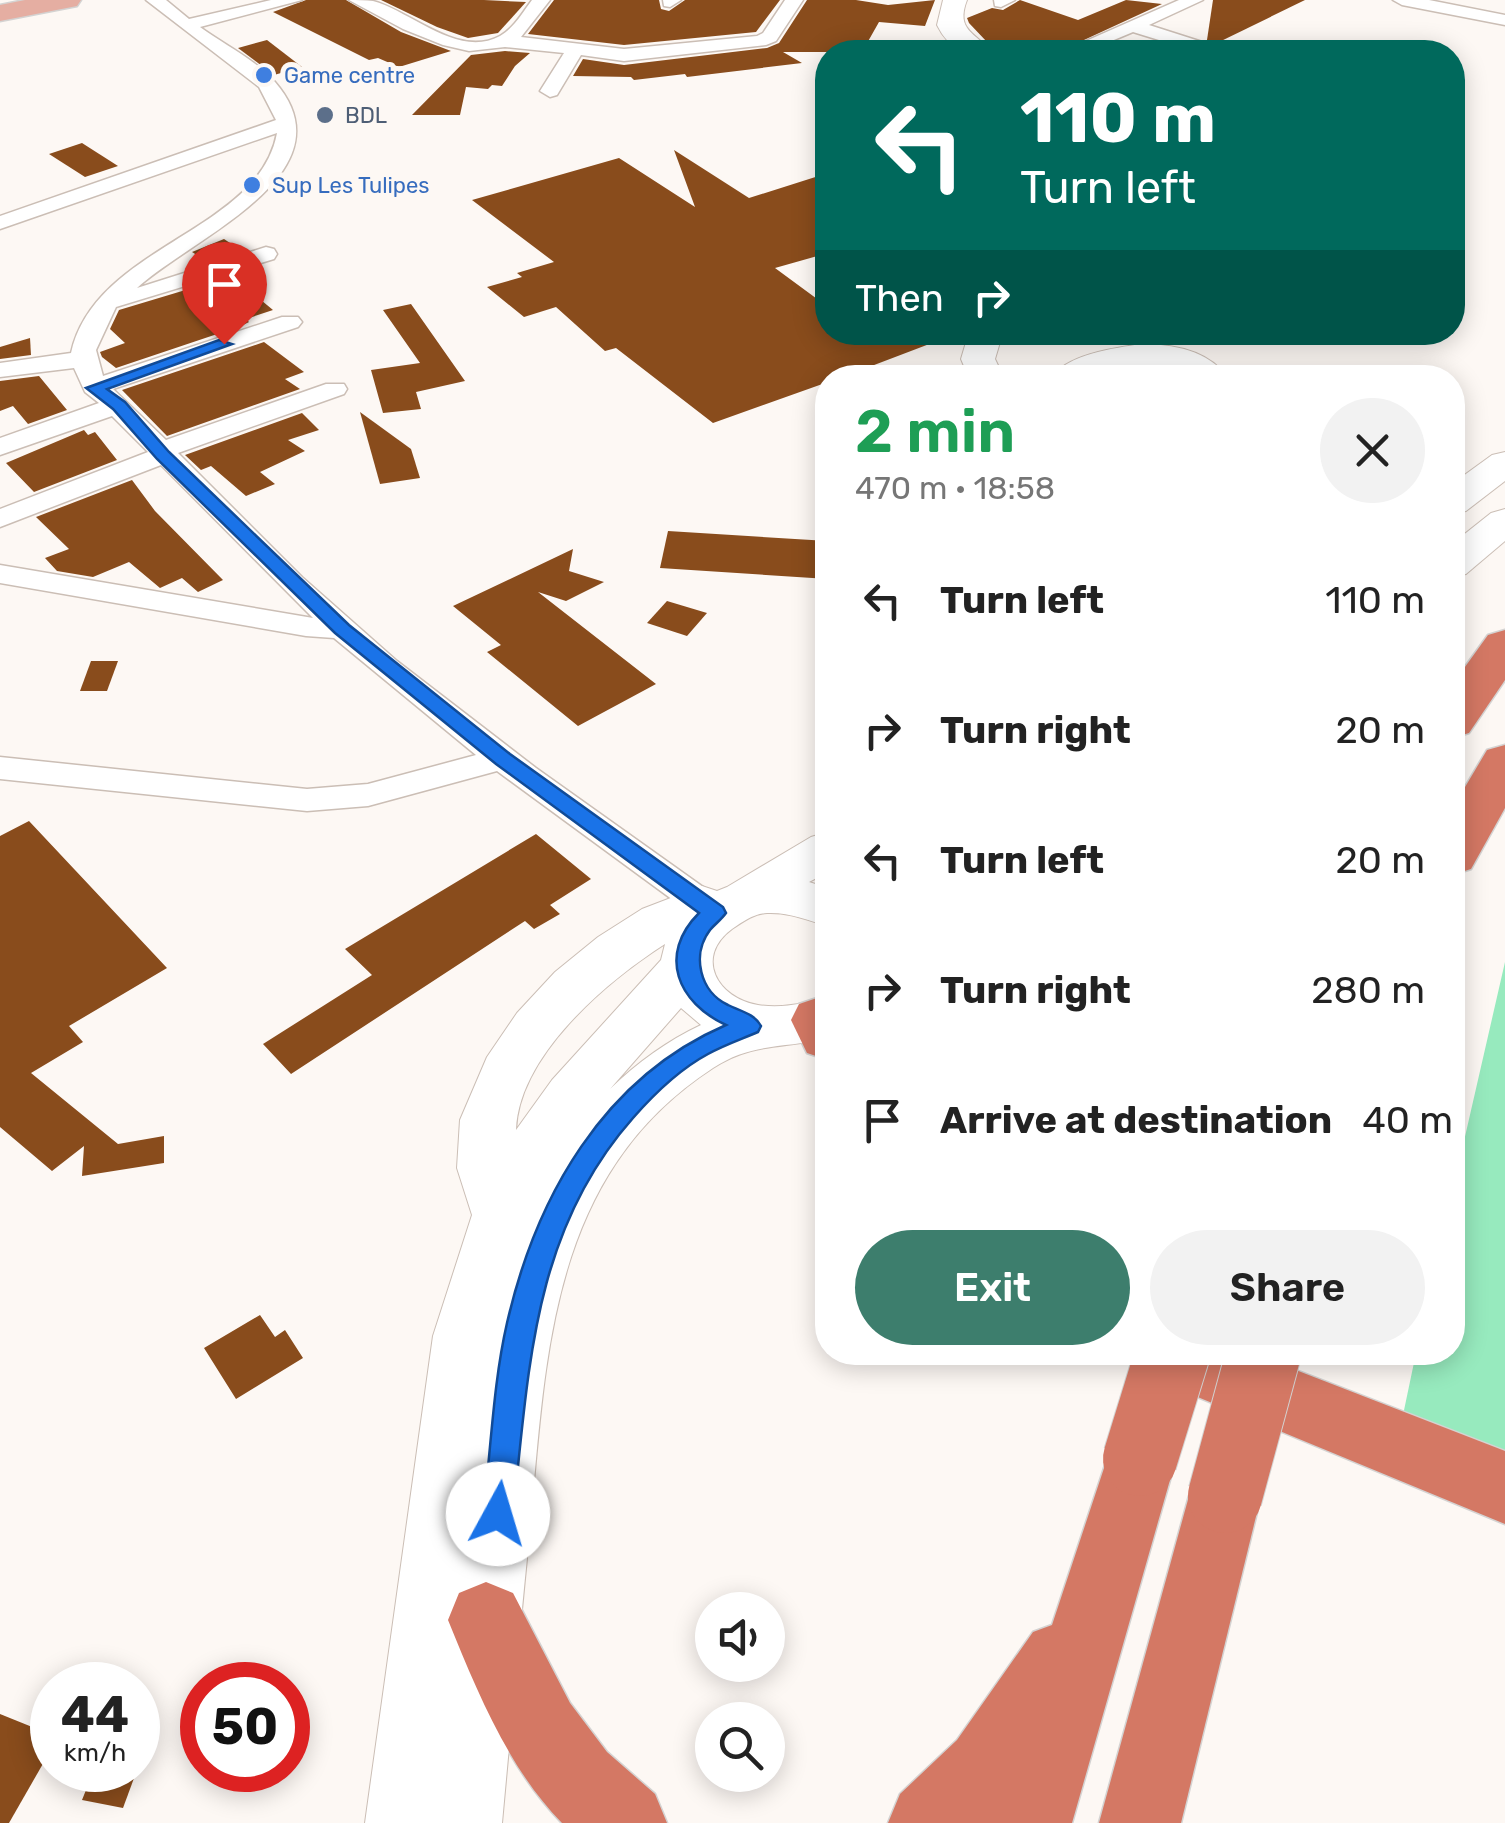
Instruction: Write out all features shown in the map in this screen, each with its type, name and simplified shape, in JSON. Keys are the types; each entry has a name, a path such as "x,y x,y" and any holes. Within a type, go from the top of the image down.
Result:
{"highway":[{"path":"1465,703 1505,645"},
{"path":"1465,833 1505,762"},
{"path":"1030,1823 1165,1365"},
{"path":"1202,1365 1487,1479 1505,1490"},
{"path":"1140,1823 1260,1365"},
{"path":"928,1823 955,1804 984,1774 1095,1607"},
{"path":"486,1620 550,1750 575,1782 626,1823"}],"main road":[{"path":"0,3 16,0"},
{"path":"0,12 67,0"},
{"path":"955,0 946,20 964,40"},
{"path":"1096,365 1116,356 1147,353 1182,359 1191,365"},
{"path":"1465,493 1505,463"},
{"path":"1465,555 1505,521"},
{"path":"403,1823 464,1336 474,1292 501,1216 536,1145 555,1117 686,966 693,936 720,905 815,856"},
{"path":"501,1216 486,1182 483,1145 488,1121 522,1046 564,996 616,950 666,918 783,895 815,904"},
{"path":"686,966 690,981 712,1008 749,1026 815,1026"},
{"path":"464,1823 520,1326 540,1254 562,1200 601,1136 644,1088 697,1048 749,1026"}],"street":[{"path":"155,0 269,87 288,122 290,146 277,172 257,192 178,244 100,308 83,358 94,388 119,405 162,453 342,629 503,759 720,905"},
{"path":"186,25 293,0"},
{"path":"358,0 408,16 457,44 504,41 624,56 760,41 770,37 794,0"},
{"path":"504,41 540,0"},
{"path":"1402,0 1505,20"},
{"path":"1099,40 1188,1"},
{"path":"1132,26 1176,40"},
{"path":"550,91 576,50"},
{"path":"0,223 288,122"},
{"path":"100,308 266,254"},
{"path":"94,388 290,322"},
{"path":"0,370 83,358"},
{"path":"0,519 334,389"},
{"path":"0,447 119,405"},
{"path":"0,574 306,627 342,629"},
{"path":"0,768 307,800 368,795 503,759"}],"green space":[{"path":"1505,962 1505,1460 1403,1415 1413,1365 1465,1365 1465,1137"}],"building":[{"path":"306,0 346,0 401,32 451,51 399,67 378,58 369,60 273,12"},
{"path":"381,0 526,2 498,33 468,38"},
{"path":"554,0 659,0 661,9 669,11 685,0 780,0 756,32 624,45 528,34"},
{"path":"807,0 856,0 888,5 935,0 925,26 879,22 869,40 815,40 815,52 783,52 802,63 687,77 685,74 634,80 573,76 583,59 624,65 767,48 779,43"},
{"path":"1020,0 1078,20 1126,0 1162,4 1084,40 985,40 967,18 992,8 1003,10"},
{"path":"1213,0 1305,0 1223,40 1207,40"},
{"path":"267,40 302,67 274,75 238,48"},
{"path":"530,53 515,66 502,86 466,87 460,115 412,115 471,55"},
{"path":"82,143 118,166 85,177 49,154"},
{"path":"674,150 749,198 815,177 815,257 775,268 815,297 815,345 927,345 874,365 815,365 815,387 713,423 616,348 605,351 556,307 524,317 487,287 554,262 472,200 619,158 695,207"},
{"path":"224,239 242,251 208,262 192,252"},
{"path":"232,276 273,310 246,319 249,322 241,326 116,368 102,357 100,352 125,343 110,329 119,310"},
{"path":"411,304 465,381 416,392 421,409 383,413 371,370 420,363 383,310"},
{"path":"30,338 31,355 0,359 0,347"},
{"path":"264,342 304,372 285,379 300,389 167,436 122,390"},
{"path":"39,376 67,410 28,424 13,406 0,411 0,381"},
{"path":"360,412 411,449 420,478 380,484"},
{"path":"302,413 319,430 288,440 305,451 260,472 275,484 246,496 211,466 201,470 185,455"},
{"path":"84,430 88,435 95,432 117,460 34,492 6,463"},
{"path":"132,480 155,511 223,580 198,592 182,578 160,588 129,562 93,577 57,571 45,558 69,549 36,517"},
{"path":"668,531 815,540 815,578 660,568"},
{"path":"573,549 569,571 604,582 566,601 538,592 656,684 578,726 487,652 501,645 453,606"},
{"path":"667,601 707,613 687,636 647,623"},
{"path":"91,661 118,661 107,691 80,691"},
{"path":"29,821 167,968 69,1026 83,1042 31,1073 118,1144 164,1136 164,1163 82,1176 84,1146 52,1171 0,1127 0,836"},
{"path":"536,834 591,879 550,905 560,914 534,929 525,921 291,1074 263,1044 372,975 345,949"},
{"path":"260,1315 275,1337 285,1330 303,1358 236,1399 204,1348"},
{"path":"0,1714 30,1726 30,1786 9,1823 0,1823"},
{"path":"85,1792 129,1792 123,1808 82,1800"}],"place":[{"name":"Game centre","path":"264,75"},
{"name":"BDL","path":"325,115"},
{"name":"Sup Les Tulipes","path":"252,185"}],"route":[{"path":"224,344 94,388 119,405 163,456 342,629 503,759 715,913 693,936 686,966 690,981 712,1008 749,1026 697,1048 644,1088 601,1136 562,1200 544,1240 520,1326 498,1514"}]}
